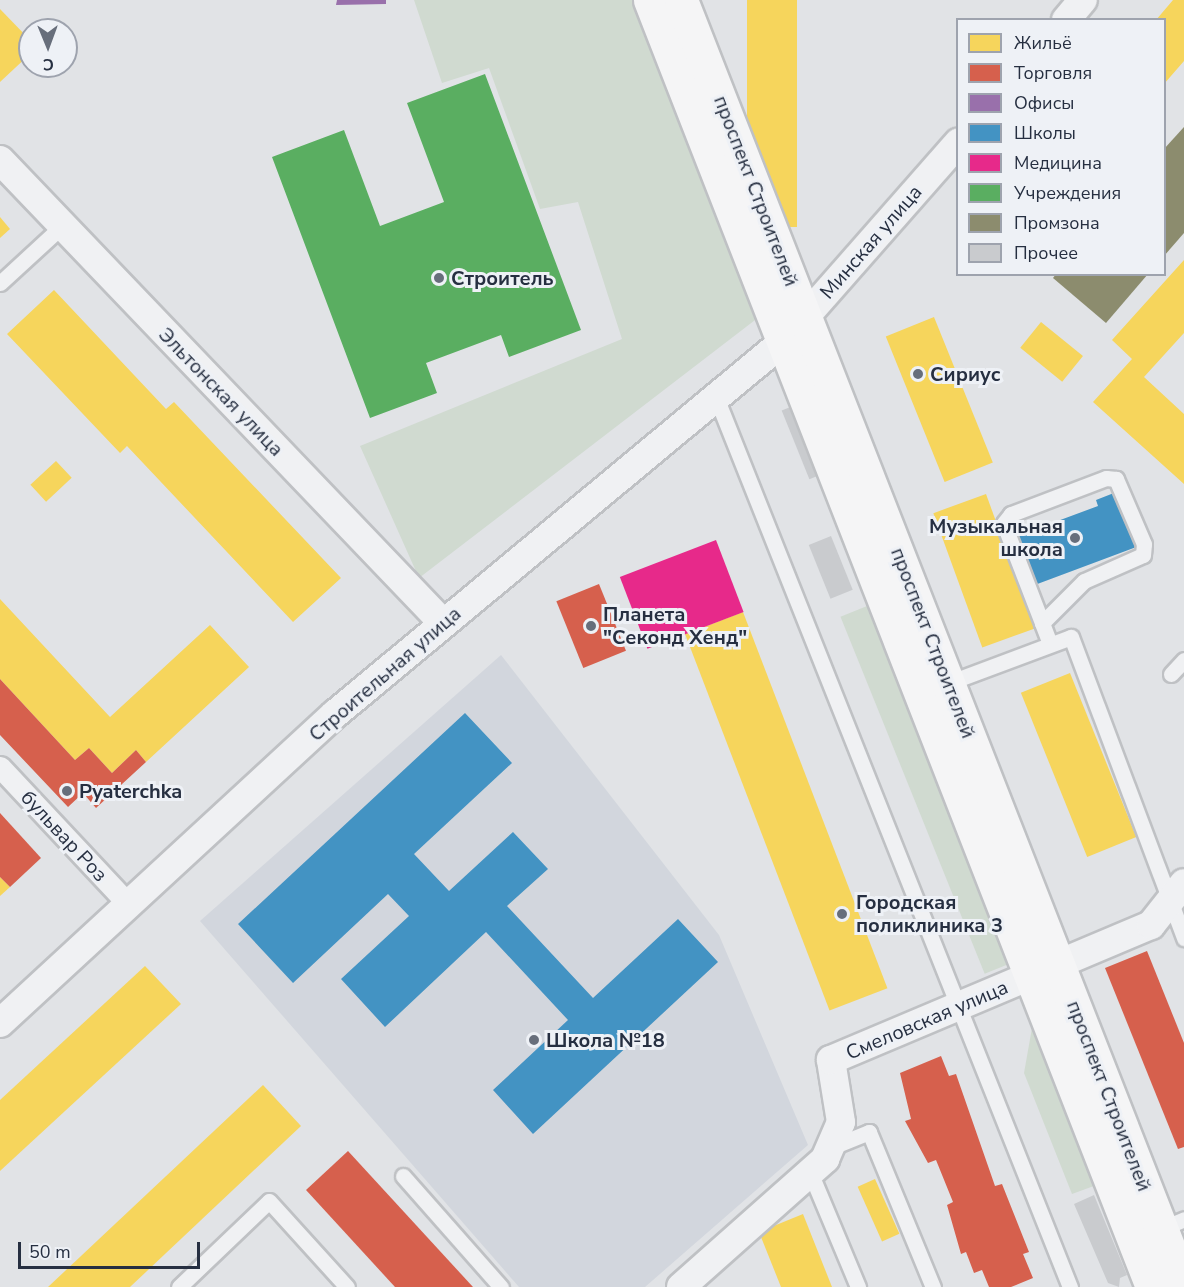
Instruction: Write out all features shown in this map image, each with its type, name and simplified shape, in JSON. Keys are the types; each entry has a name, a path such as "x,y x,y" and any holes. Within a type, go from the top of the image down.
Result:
{"main road":[{"name":"проспект Строителей","path":"650,0 784,341 1044,971 1173,1224 1184,1287"},
{"name":"проспект Строителей","path":"681,0 948,683 1152,1287"}],"street":[{"path":"1067,18 1083,0"},
{"name":"Минская улица","path":"784,341 956,144"},
{"name":"Эльтонская улица","path":"0,160 443,623"},
{"name":"Строительная улица","path":"0,1023 335,714 784,341"},
{"name":"бульвар Роз","path":"0,766 129,904"},
{"name":"Смеловская улица","path":"681,1287 810,1172 832,1147 841,1122 831,1060 1150,925 1177,892"}],"lane":[{"path":"0,283 62,226"},
{"path":"716,397 1070,1287"},
{"path":"1042,623 1084,581 1143,555 1144,544 1116,479 1106,477 1007,517 1005,527 1050,644"},
{"path":"948,683 1071,637 1177,892 1184,938"},
{"path":"1171,674 1184,660"},
{"path":"832,1147 869,1132 933,1287"},
{"path":"810,1172 858,1287"},
{"path":"403,1176 501,1287"},
{"path":"179,1287 269,1200 347,1287"},
{"path":"1058,1255 1059,1287"}],"shaded area":[{"path":"414,0 633,0 759,317 419,578 360,446 622,339 578,202 540,209 489,68 442,83"},
{"path":"872,604 1016,961 985,974 840,617"},
{"name":"Школа №18","path":"501,655 719,935 808,1145 645,1287 519,1287 200,921"},
{"path":"1035,1011 1102,1183 1072,1194 1024,1073"}],"building: Жильё":[{"path":"747,0 797,0 797,227 747,227"},
{"path":"1173,0 1184,0 1184,61 1166,82 1166,18 1158,18"},
{"path":"0,9 18,28 18,65 0,82"},
{"path":"0,217 10,229 0,238"},
{"path":"1184,260 1184,333 1144,377 1184,414 1184,484 1093,402 1132,359 1112,340"},
{"path":"54,290 166,409 174,402 341,578 293,622 127,446 120,453 7,334"},
{"path":"934,317 993,463 945,482 886,336"},
{"path":"1041,322 1083,356 1062,382 1020,348"},
{"path":"56,461 72,478 46,502 30,485"},
{"path":"986,494 1035,628 982,648 933,513"},
{"path":"0,599 110,717 210,625 249,667 146,762 136,750 112,773 89,748 75,760 0,679"},
{"path":"743,612 887,988 830,1010 685,634"},
{"path":"1070,673 1136,837 1087,857 1021,693"},
{"path":"0,877 10,887 0,896"},
{"path":"145,966 181,1004 0,1171 0,1100"},
{"path":"263,1085 301,1126 130,1287 48,1287"},
{"path":"875,1179 899,1234 882,1242 858,1187"},
{"path":"803,1214 832,1287 781,1287 759,1232"}],"building: Торговля":[{"name":"Планета \"Секонд Хенд\"","path":"599,584 626,651 583,668 556,601"},
{"path":"0,679 75,760 89,748 112,773 136,750 146,762 96,808 83,793 68,807 0,735"},
{"path":"0,813 41,858 10,887 0,877"},
{"path":"1147,951 1184,1043 1184,1147 1178,1149 1105,968"},
{"path":"941,1056 949,1076 956,1074 995,1186 1002,1184 1029,1252 1023,1254 1033,1278 1011,1287 989,1287 982,1270 974,1273 966,1252 961,1254 947,1205 953,1202 936,1160 928,1163 905,1121 911,1119 900,1073"},
{"path":"348,1151 473,1287 395,1287 306,1190"}],"building: Офисы":[{"path":"337,0 386,0 386,4 336,5"}],"building: Школы":[{"name":"Музыкальная школа","path":"1119,491 1139,546 1032,586 1012,531 1034,522 1036,529 1098,506 1096,500"},
{"path":"465,713 512,763 414,854 449,891 513,832 548,869 507,906 593,998 678,919 718,962 533,1134 493,1090 568,1020 486,932 385,1027 341,979 409,916 388,894 293,983 238,924"}],"building: Медицина":[{"path":"716,540 744,612 647,649 620,577"}],"building: Учреждения":[{"name":"Строитель","path":"485,74 581,330 509,357 501,335 426,363 437,393 370,418 272,157 344,130 380,226 444,202 407,103"}],"building: Промзона":[{"path":"1184,127 1184,233 1166,254 1166,147"},
{"path":"1054,276 1146,276 1106,323 1053,278"}],"building: Прочее":[{"path":"803,402 831,471 809,479 782,411"},
{"path":"831,536 853,590 830,599 809,545"},
{"path":"1094,1195 1127,1275 1120,1278 1119,1287 1108,1283 1074,1204"}],"place":[{"name":"Строитель","path":"439,278"},
{"name":"Сириус","path":"918,374"},
{"name":"Музыкальная школа","path":"1075,538"},
{"name":"Планета \"Секонд Хенд\"","path":"591,626"},
{"name":"Pyaterchka","path":"67,791"},
{"name":"Городская поликлиника 3","path":"842,914"},
{"name":"Школа №18","path":"534,1040"}]}
